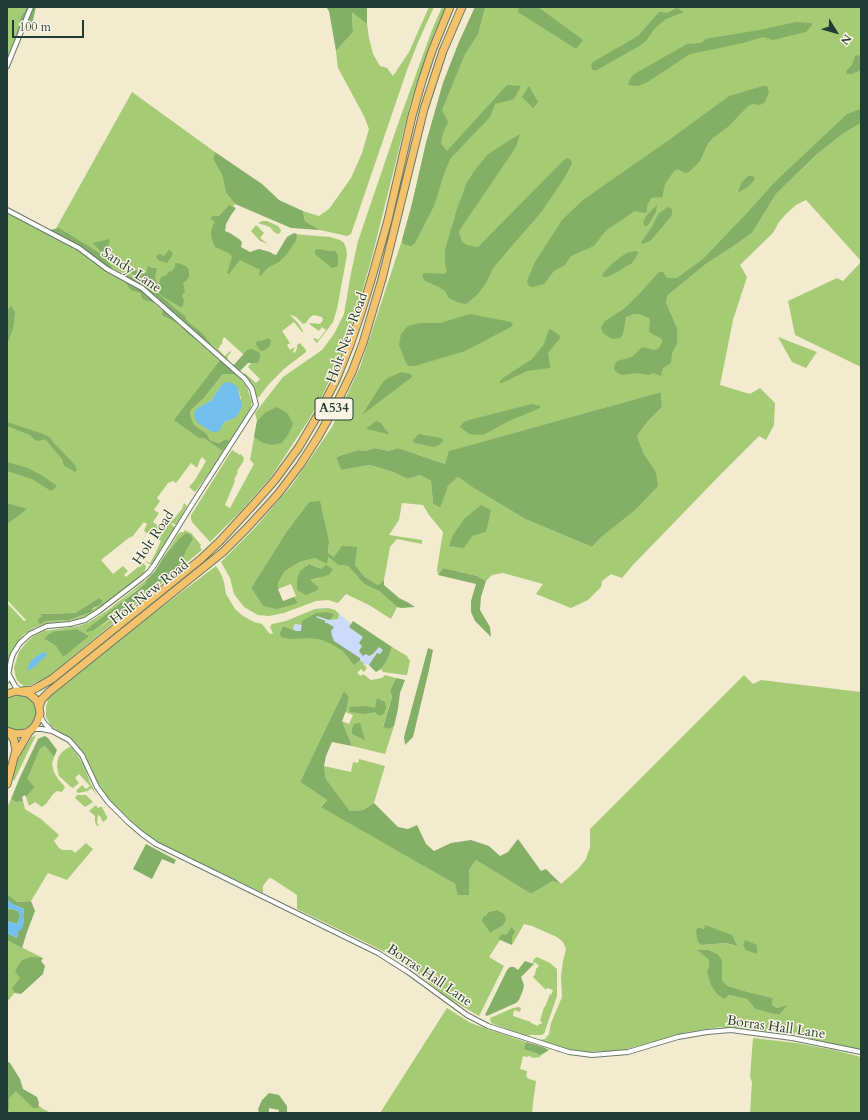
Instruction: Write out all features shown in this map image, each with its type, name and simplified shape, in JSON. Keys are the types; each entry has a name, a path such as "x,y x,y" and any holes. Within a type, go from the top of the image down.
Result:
{"highway":[{"name":"Holt New Road","path":"7,694 32,690 52,679 201,559 220,542 275,480 298,447 319,413 336,380 350,345 372,278 388,220 412,116 422,80 450,7"},
{"name":"Holt New Road","path":"31,730 38,720 42,699 223,552 278,494 300,465 318,437 335,407 363,343 382,280 424,110 443,51 462,7"},
{"path":"21,691 28,693 37,701 39,710"},
{"path":"8,732 22,734 31,730"},
{"path":"7,784 15,758 22,743 31,730"},
{"path":"8,732 15,744 15,758"}],"street":[{"path":"7,66 31,7"},
{"name":"Sandy Lane","path":"7,210 79,248 107,269 142,288 245,379 252,389 256,405"},
{"name":"Holt Road","path":"7,681 13,654 20,643 30,634 47,626 70,624 85,620 149,572 256,405"},
{"path":"9,675 15,686 21,691"},
{"name":"Borras Hall Lane","path":"39,710 45,724 52,731"},
{"name":"Borras Hall Lane","path":"31,730 42,729 52,731 69,740 86,762 97,787 108,802 142,834 156,844 378,953 408,972 467,1016 488,1026 569,1052 592,1055 628,1052 678,1037 731,1030 792,1038 861,1052"}],"shaded area":[{"path":"322,608 335,610 351,624 389,648 375,671 367,664 365,666 363,664 364,663 345,649 294,634 286,621 315,609"}],"green space":[{"path":"7,7 28,7 7,59"},
{"path":"26,7 36,7 33,20 30,28 26,32 16,35 21,17"},
{"path":"326,7 367,7 367,24 352,12 353,32 336,51 329,11"},
{"path":"429,7 434,7 407,70 351,234 347,236 320,230 305,221 303,211 319,216 329,209 351,178 362,153 369,129 364,116 338,68 336,51 353,32 352,11 367,24 373,54 380,66 387,68 393,76 409,52"},
{"path":"442,7 446,7 434,34 410,105 372,257 358,306 345,344 332,375 308,421 271,477 241,511 210,542 192,522 191,515 232,450 240,455 241,454 244,458 237,471 235,481 225,505 230,508 254,464 250,460 257,421 255,413 283,377 322,350 334,334 344,314 358,241 399,121 432,30"},
{"path":"475,7 861,7 861,119 836,126 704,260 659,294 677,328 666,302 668,295 706,264 752,233 776,194 816,155 844,133 861,123 861,261 806,200 796,205 786,214 779,222 773,233 740,265 747,277 733,320 720,385 750,394 760,388 775,403 774,425 766,440 759,436 622,578 611,574 602,581 601,587 588,600 571,608 536,594 543,584 503,573 492,575 486,581 477,576 443,568 438,575 437,569 443,532 423,505 402,503 399,520 389,535 422,540 422,544 397,539 390,547 384,580 378,585 365,577 355,565 334,557 328,553 329,542 309,502 287,531 251,588 263,606 298,603 294,597 296,596 291,584 278,589 278,583 285,571 300,562 315,558 328,557 338,565 348,566 364,584 379,591 397,607 391,619 369,605 346,594 338,603 328,600 316,601 284,613 269,616 258,615 244,607 234,594 230,578 221,562 253,530 292,485 332,427 360,367 402,240 426,143 443,83","holes":["661,392 662,407 649,420 637,436 644,454 656,472 592,547 525,519 458,477 448,486 439,508 433,504 431,481 420,475 408,479 393,472 370,465 341,470 336,457 358,450 365,451 375,448 389,451 398,448 445,464 450,451","311,564 321,569 319,578 310,580"]},
{"path":"475,7 485,7 478,34 465,54 442,110 448,122 443,133 441,144 447,151 507,85 521,86 514,99 495,104 490,117 450,159 434,206 415,243 411,246 403,244 402,240 426,143 443,83"},
{"path":"519,7 538,7 583,40 576,49 518,12"},
{"path":"677,8 684,12 666,19 655,28 646,41 641,45 597,70 592,69 591,66 593,62 638,36 659,12 667,13"},
{"path":"796,22 812,23 812,25 806,32 773,40 763,37 743,43 690,54 646,83 638,86 628,85 632,76 636,73 687,44 701,43 710,38 760,30"},
{"path":"858,55 861,59 861,70 852,74 847,74 846,72 852,65 855,56"},
{"path":"529,86 538,102 533,108 522,97"},
{"path":"767,86 769,92 765,102 760,105 753,104 748,106 729,126 713,138 708,143 700,161 689,172 685,173 678,169 674,171 665,184 662,198 651,198 647,206 647,212 635,211 608,229 594,246 571,256 565,265 554,271 544,284 532,287 529,286 527,281 535,262 562,220 583,200 729,96"},
{"path":"132,92 215,152 213,159 222,175 226,193 235,204 213,239 263,272 294,234 330,237 344,243 347,255 337,309 333,322 317,343 313,339 315,338 318,340 326,330 322,327 319,331 309,324 320,324 323,320 322,317 314,315 303,324 296,317 290,315 303,331 302,332 294,322 282,331 290,343 287,345 290,350 295,347 293,352 295,353 297,345 300,343 306,352 284,369 259,397 257,397 253,386 243,375 245,373 256,383 260,379 248,367 251,363 257,362 243,354 224,337 223,342 218,349 225,356 230,351 231,352 227,357 227,361 143,285 54,232"},
{"path":"861,109 861,123 844,133 816,155 776,194 752,233 706,264 668,295 666,302 677,328 677,344 672,353 671,363 663,368 661,376 653,373 649,375 637,373 622,375 616,372 614,369 617,361 632,357 643,347 653,350 658,349 662,343 662,340 649,332 649,318 639,314 626,317 623,334 620,338 612,339 604,334 601,328 605,321 625,308 658,273 663,272 667,278 677,278 703,259 776,181 847,114"},
{"path":"520,134 516,147 459,231 462,242 467,245 478,247 564,160 567,158 571,160 572,163 565,177 542,211 493,268 486,283 477,295 466,304 457,302 449,298 445,291 439,287 425,281 422,276 424,273 445,274 447,271 445,264 445,250 457,209 467,182 487,155"},
{"path":"215,152 262,184 279,200 303,211 305,221 320,230 291,228 235,204 226,193 222,175 213,159"},
{"path":"748,176 753,176 755,179 748,187 739,192 738,191 742,182"},
{"path":"229,205 236,208 226,224 225,231 239,239 242,242 241,247 250,252 259,249 276,255 287,237 294,233 297,234 296,240 288,253 279,262 269,267 259,277 260,270 240,260 229,274 227,273 232,257 229,253 215,247 213,243 211,235 212,227 215,222 211,219 212,216 219,216"},
{"path":"657,205 656,212 650,222 646,226 644,225 643,222 646,216"},
{"path":"668,207 671,208 672,211 670,218 650,241 642,244 641,242 652,227 658,214"},
{"path":"7,210 52,234 52,237 79,249 141,289 162,310 220,360 175,420 222,451 226,439 219,443 210,440 207,434 194,425 190,414 191,410 203,399 223,374 238,376 247,387 252,402 250,410 218,461 195,492 189,487 206,461 202,457 197,468 191,463 176,483 173,481 168,483 157,498 160,501 154,510 159,513 153,522 157,525 159,523 163,526 165,523 163,521 166,517 172,521 182,509 184,503 187,506 176,525 171,524 175,527 152,564 145,561 150,563 161,541 144,531 147,524 144,522 132,537 101,560 113,574 123,566 128,571 124,575 126,577 143,563 146,566 144,573 94,612 84,617 69,621 47,623 34,628 23,635 15,646 8,661 7,603 24,621 26,620 7,600","holes":["220,387 238,390 241,398 230,420 223,424 198,408 212,400","99,598 98,606 83,615 69,620 46,621 40,623 38,619 42,616 41,614 75,613"]},
{"path":"267,221 278,226 281,230 280,233 278,234 270,227 258,223"},
{"path":"256,225 264,233 260,238 268,244 260,241 251,231"},
{"path":"59,228 98,252 106,259 113,269 91,260 73,243 52,233 50,230"},
{"path":"110,239 108,247 111,251 107,254 100,251 93,243"},
{"path":"169,250 173,254 167,263 158,260 156,256 160,254 164,256"},
{"path":"315,250 335,251 338,255 338,266 332,268 315,254"},
{"path":"635,251 638,252 638,254 632,263 612,275 606,277 602,276 612,264 622,256"},
{"path":"861,262 861,367 795,335 788,301 837,278 843,281"},
{"path":"175,263 186,266 189,270 189,276 183,283 185,292 182,295 184,301 182,308 158,292 160,279 167,275 168,272 172,271 175,267"},
{"path":"148,266 157,268 155,277 157,284 153,285 133,275 130,269 139,273 146,273"},
{"path":"124,274 140,280 153,289 185,316 187,321 203,334 210,343 211,347 208,349 186,332 179,324 162,315 163,309 159,304 142,299 141,293 131,290 122,276"},
{"path":"11,306 15,312 13,329 7,344 7,311"},
{"path":"470,314 511,322 513,324 511,327 465,351 415,366 409,366 406,363 399,345 401,334 408,326 420,323 440,323"},
{"path":"549,329 559,335 560,338 548,353 550,368 527,371 500,383 503,378 532,359 544,344"},
{"path":"778,337 817,352 806,368 792,362"},
{"path":"269,338 271,341 270,346 261,351 256,344 257,341 262,341"},
{"path":"252,349 260,353 258,363 248,363 240,371 233,366 247,350"},
{"path":"220,360 238,376 223,374 203,399 191,410 190,414 194,425 207,434 210,440 219,443 226,439 229,441 222,451 204,438 199,438 174,420"},
{"path":"401,372 411,374 412,377 362,415 383,382"},
{"path":"661,392 662,407 649,420 637,436 644,454 656,472 658,486 635,510 601,537 592,547 525,519 458,477 448,486 440,508 433,504 431,481 420,475 408,479 393,472 370,465 341,470 336,457 358,450 365,451 375,448 389,451 398,448 445,464 449,451"},
{"path":"532,404 540,406 540,408 507,422 483,435 469,434 460,427 464,422 469,420"},
{"path":"277,407 288,414 293,424 282,443 272,445 263,443 254,437 257,421 266,412"},
{"path":"376,421 380,422 389,434 366,429"},
{"path":"7,422 51,438 75,465 77,470 75,472 64,466 62,459 45,439 39,441 35,440 30,435 7,426"},
{"path":"419,434 441,438 443,440 439,445 434,447 413,442"},
{"path":"7,462 28,468 57,486 51,491 32,479 7,471"},
{"path":"320,501 329,542 328,553 334,557 342,546 357,547 355,565 365,577 378,585 384,580 384,585 399,598 415,607 397,607 379,591 364,584 348,566 338,565 328,557 327,564 315,558 300,562 285,571 278,583 278,589 283,601 294,597 298,603 277,609 263,606 251,588 287,531 309,502"},
{"path":"7,503 27,509 7,524"},
{"path":"481,505 491,510 486,532 472,536 464,548 449,546 453,535 465,518"},
{"path":"184,530 191,533 201,545 200,547 202,550 49,676 31,685 24,686 17,680 14,667 19,652 32,637 44,631 79,626 89,622 108,610 147,579 145,584 132,593 88,632 93,631 110,620 148,592 173,571 185,554 185,550 193,541 178,540 165,555 178,534 184,532","holes":["77,629 89,636 56,646 45,640 56,631"]},
{"path":"186,533 191,535 193,540 186,550 181,562 173,571 148,592 93,631 87,632 86,630 145,584 165,555"},
{"path":"310,564 321,569 326,565 333,569 329,575 310,580 318,587 318,590 306,595 297,590 297,580 300,571"},
{"path":"216,566 224,582 226,594 235,609 243,616 254,622 262,624 270,634 273,633 270,627 272,624 286,621 315,609 328,608 335,610 339,614 338,619 329,620 331,619 316,613 302,625 295,624 293,628 294,630 283,626 280,632 312,634 345,649 364,663 363,664 367,668 364,672 361,669 357,673 361,676 363,674 371,680 382,678 385,675 396,678 390,691 392,697 383,726 389,729 394,726 385,754 352,746 342,721 349,724 353,715 345,712 349,697 344,692 300,782 327,800 321,806 455,884 459,895 469,894 469,870 476,860 531,894 553,881 561,884 579,868 586,859 590,847 590,829 744,675 753,684 761,680 861,692 861,1050 818,1041 804,1036 720,1027 688,1032 623,1050 587,1052 568,1049 538,1040 545,1039 549,1034 551,1023 562,997 561,977 566,949 563,942 557,937 524,924 512,945 511,927 506,935 499,939 500,940 489,957 504,966 479,1016 447,997 402,961 297,909 297,895 271,878 268,879 263,886 263,893 157,842 148,836 105,797 98,786 90,765 79,748 51,726 46,717 47,700 50,696 138,625","holes":["497,910 489,932 481,920 488,912","698,927 736,946 726,943 702,945","698,950 722,960 722,980 728,986 773,998 772,1005 777,1008 787,1006 780,1014 773,1014 755,1009 747,999 729,995 707,972 709,965 708,959"]},
{"path":"443,568 477,576 486,581 481,597 480,610 490,627 491,637 475,621 471,612 471,601 476,584 438,575"},
{"path":"99,598 103,601 98,606 93,608 91,612 69,620 46,621 40,624 38,622 38,619 42,616 40,614 75,613"},
{"path":"326,612 334,614 331,619 329,620 316,617 324,620 325,623 334,627 331,631 334,641 360,658 360,660 354,665 342,650 319,639 291,639 281,637 280,632 283,626 296,631 301,631 302,621 316,613"},
{"path":"353,621 392,647 387,661 381,669 376,672 369,665 377,653 380,654 383,650 379,647 373,654 369,656 366,654 363,656 359,651 362,646 359,643 363,637 349,627"},
{"path":"77,629 89,636 63,657 56,646 44,639 49,634 56,631"},
{"path":"392,647 407,656 410,661 407,675 383,672 381,669 387,661"},
{"path":"428,648 433,650 429,670 413,737 405,745 404,737"},
{"path":"396,678 405,680 400,693 394,726 389,729 383,727 392,697 390,691"},
{"path":"344,691 349,697 342,721 352,746 332,742 326,756 324,766 326,779 350,811 363,810 374,803 398,827 408,829 417,825 426,844 434,851 451,843 471,840 489,846 500,856 508,852 518,839 541,871 546,869 561,884 553,881 531,894 476,860 469,870 469,895 458,895 455,884 321,807 327,800 300,782"},
{"path":"20,694 26,696 35,705 36,717 29,727 18,731 7,727 7,698"},
{"path":"377,698 385,702 386,708 384,714 379,716 375,712 365,714 350,712 349,707 365,706 375,708"},
{"path":"360,723 365,740 352,734 354,724"},
{"path":"36,735 14,781 12,778 24,745 26,746 32,737"},
{"path":"45,736 57,750 54,757 45,746 40,749 27,779 35,787 26,797 25,795 22,797 23,801 19,801 17,803 11,799 20,777 38,739"},
{"path":"45,746 54,757 52,764 54,772 65,787 62,792 57,791 53,794 42,807 35,802 29,806 26,797 35,787 26,779 40,749"},
{"path":"69,747 72,748 84,765 90,782 97,795 91,788 88,791 78,793 76,791 82,785 86,789 90,786 79,774 75,778 79,783 73,788 59,776 57,767 58,758 62,752"},
{"path":"359,759 385,766 374,803 363,810 350,811 326,779 324,766 351,772 353,762 358,763"},
{"path":"77,795 86,795 93,802 85,807 75,798"},
{"path":"11,799 17,803 19,801 23,801 25,809 41,819 59,835 54,841 62,850 72,850 75,853 86,843 93,849 67,880 48,873 31,901 17,902 7,894 7,808"},
{"path":"96,805 98,808 102,807 107,817 107,819 103,822 98,815 97,823 99,825 97,826 95,816 89,811"},
{"path":"146,844 176,860 174,864 162,859 152,879 133,869"},
{"path":"7,894 17,902 31,901 35,911 22,948 7,940 7,933 17,938 18,932 24,922 24,909 7,900"},
{"path":"9,908 18,911 20,916 17,924 7,921 7,912"},
{"path":"497,910 504,914 506,920 503,925 490,933 481,920 488,912"},
{"path":"705,925 732,935 737,946 726,943 702,945 698,942 696,931 698,927 704,929"},
{"path":"511,927 515,931 512,937 512,945 498,939 502,934 506,935"},
{"path":"7,940 43,958 7,1002"},
{"path":"745,940 757,945 757,954 746,950 743,945"},
{"path":"697,950 708,950 717,954 722,960 722,980 728,986 773,998 772,1005 777,1008 788,1005 780,1014 773,1014 755,1009 747,999 729,995 724,999 717,994 711,985 707,972 709,965 708,959"},
{"path":"31,957 43,958 41,961 45,966 43,974 21,994 15,993 12,988 20,978 15,971 22,960"},
{"path":"537,957 550,963 557,969 557,996 544,1034 526,1036 491,1023 490,1018 519,1007 521,1008 520,1012 514,1010 513,1016 538,1026 541,1024 542,1022 540,1021 544,1007 553,990 547,988 546,990 533,977 539,966 533,962"},
{"path":"525,961 534,964 521,977 524,985 519,1000 516,1003 487,1016 485,1015 507,970 510,967 514,967 518,970"},
{"path":"447,1008 469,1022 526,1042 525,1049 541,1055 540,1057 534,1058 523,1056 520,1069 527,1071 526,1076 529,1079 536,1081 532,1113 380,1113"},
{"path":"753,1038 796,1043 861,1057 861,1113 750,1113 752,1082 750,1077"},
{"path":"526,1042 549,1050 541,1055 524,1049"},
{"path":"7,1061 10,1063 20,1079 23,1089 37,1097 39,1103 38,1108 33,1108 16,1091 9,1098 9,1110 7,1113"},
{"path":"11,1083 43,1109 51,1113 7,1113 7,1097"},
{"path":"269,1093 279,1095 287,1106 287,1113 278,1113 279,1110 269,1108 269,1113 259,1113 258,1109 262,1100"}],"water":[{"path":"228,382 237,386 242,405 236,417 226,421 219,431 212,432 198,423 195,419 194,412 212,400 220,387 224,383"},
{"path":"45,652 47,655 35,667 27,671 29,664 35,657"},
{"path":"7,900 24,909 24,922 22,929 18,932 17,938 7,933 7,921 17,924 20,916 18,911 9,908 7,912"}]}
